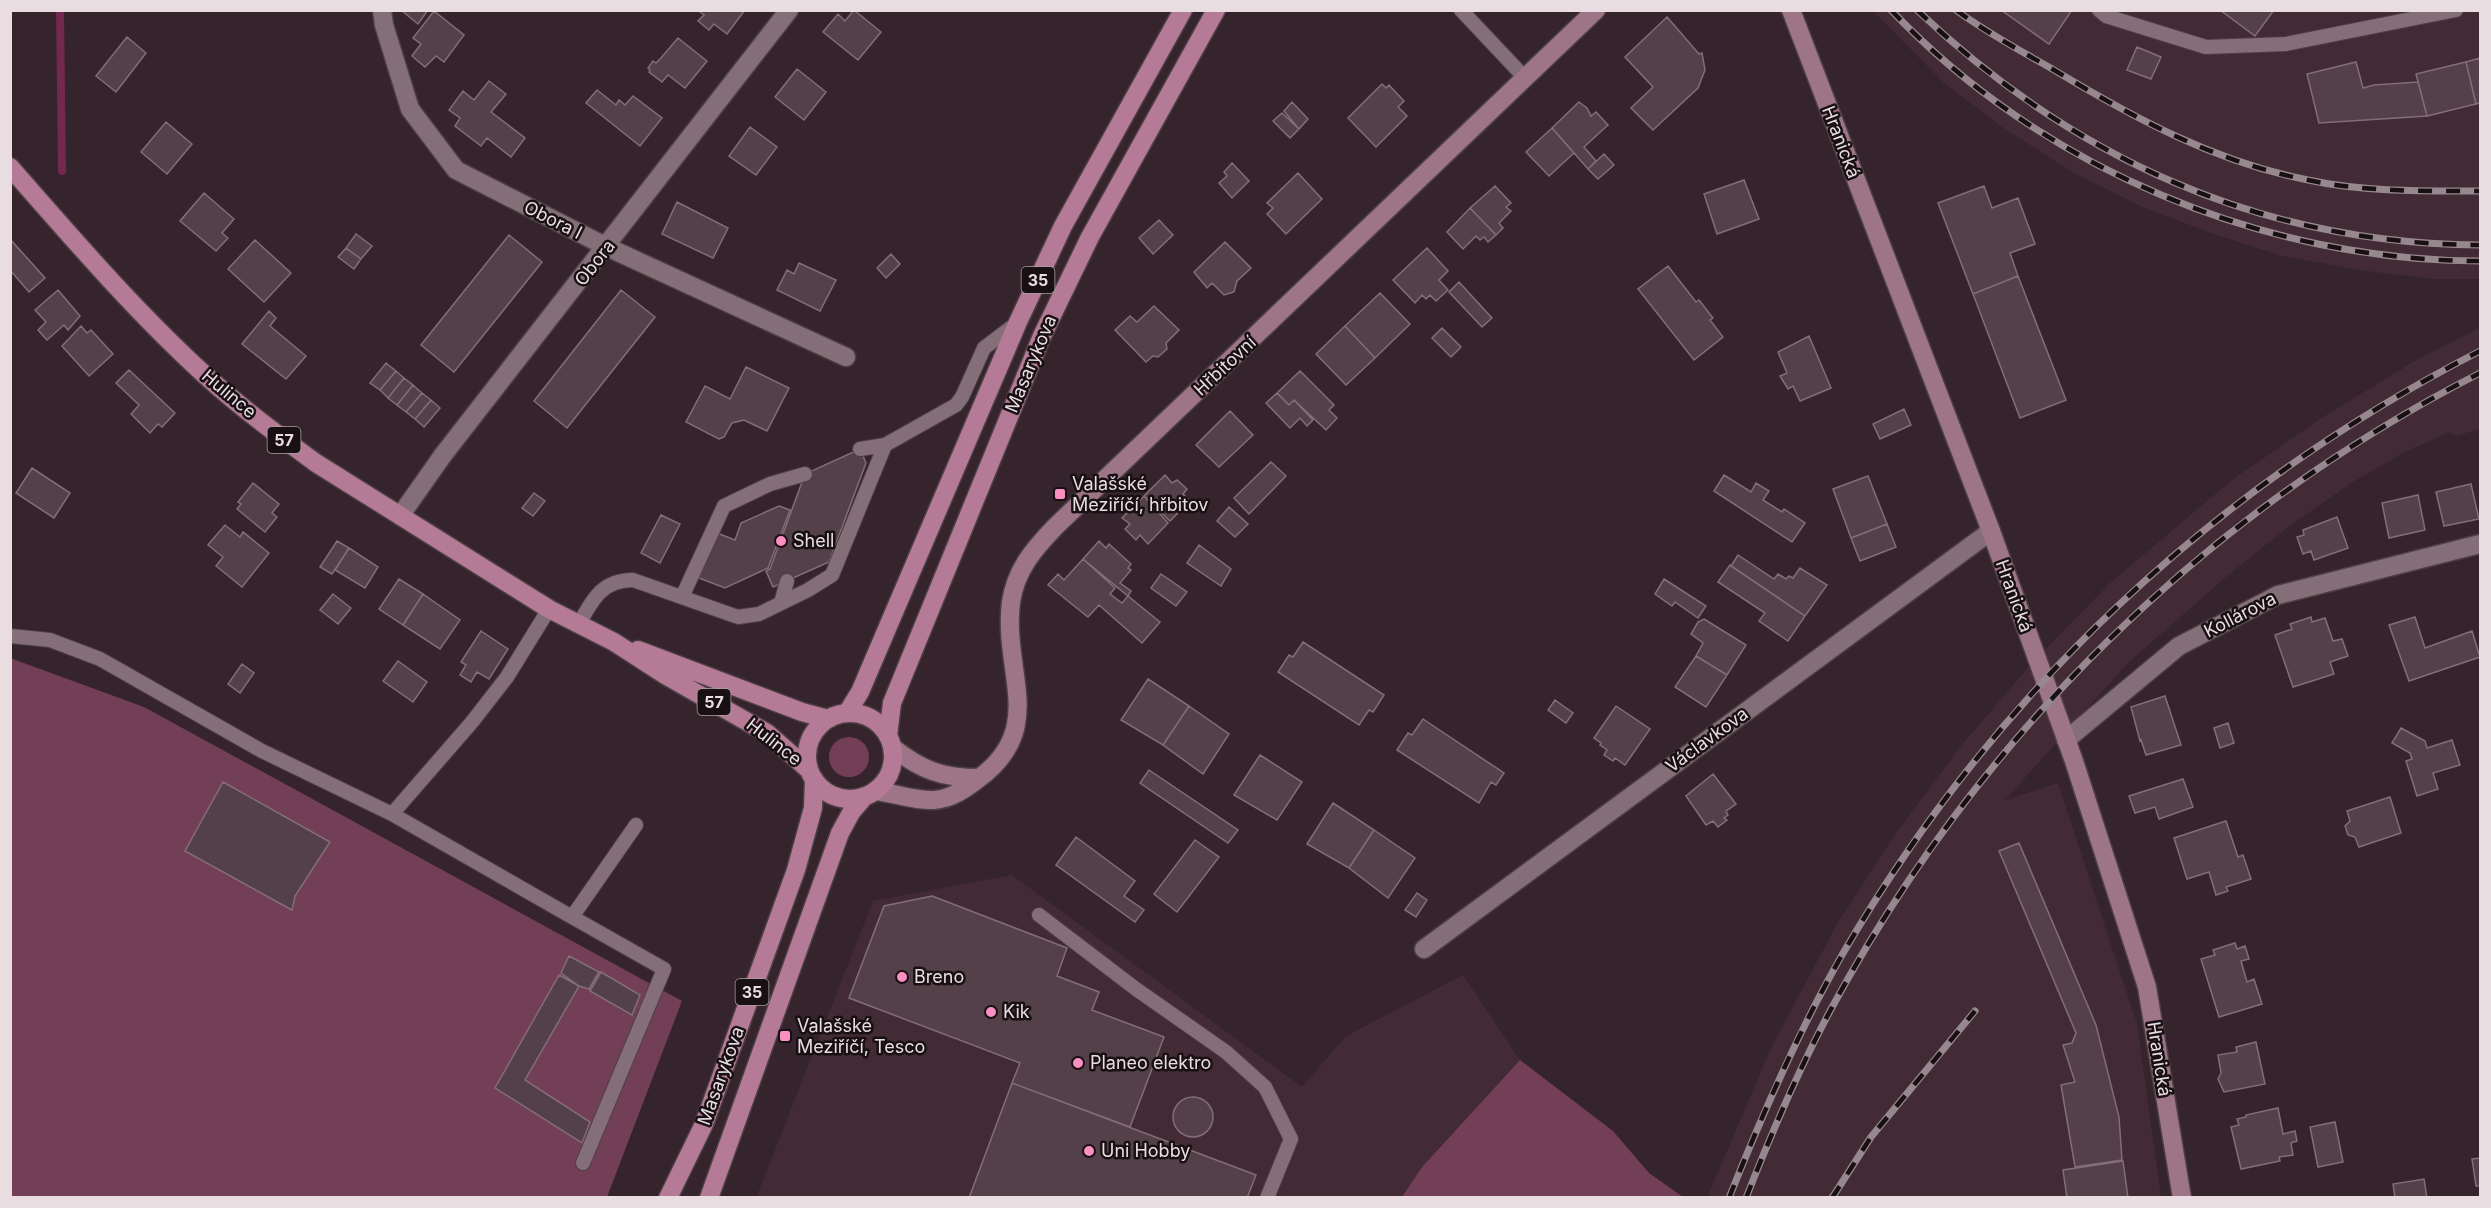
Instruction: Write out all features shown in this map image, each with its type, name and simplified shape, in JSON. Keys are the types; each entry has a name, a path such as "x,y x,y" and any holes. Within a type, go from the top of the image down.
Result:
{"main road":[{"name":"Masarykova","path":"847,713 872,665 1018,322 1063,226 1183,10"},
{"name":"Masarykova","path":"890,742 892,703 1042,336 1090,237 1216,10"},
{"name":"Hulince","path":"10,167 104,273 206,376 251,414 316,463 549,609 614,642 665,675 767,733 811,775"},
{"name":"Hulince","path":"614,642 653,654 802,712 828,719"},
{"path":"828,719 847,713 871,718 881,726 890,742"},
{"name":"35","path":"811,775 807,756 810,741 817,728 828,719"},
{"name":"35","path":"870,794 890,772 890,742"},
{"name":"Masarykova","path":"668,1197 704,1124 796,870 813,808 811,775"},
{"path":"811,775 831,795 854,799 870,794"},
{"name":"Masarykova","path":"709,1197 840,833 852,812 870,794"}],"street":[{"name":"Obora I","path":"382,10 384,25 410,110 456,170 607,247 846,357"},
{"name":"Obora","path":"400,516 443,455 789,10"},
{"name":"Hřbitovní","path":"870,794 933,800 956,794 993,768 1012,742 1016,729 1017,690 1010,646 1010,623 1015,586 1026,560 1056,526 1596,10"},
{"name":"Hranická","path":"1791,10 1991,531 2066,740 2147,987 2182,1197"},
{"name":"Václavkova","path":"1424,949 1991,531"},
{"name":"Kollárova","path":"2066,740 2179,646 2278,595 2481,544"},
{"path":"890,742 913,762 935,774 979,778"}],"lane":[{"path":"1461,10 1526,79"},
{"path":"2099,10 2106,16 2206,47 2286,44 2456,10"},
{"path":"860,449 885,445 956,405 962,397 984,348 1018,322"},
{"path":"579,624 595,596 603,588 622,580 633,580 738,617 759,614 832,575 842,539 861,490 885,445"},
{"path":"682,597 724,506 770,484 806,474"},
{"path":"781,603 786,581"},
{"path":"392,814 472,723 516,665 549,609"},
{"path":"10,636 50,640 100,659 262,751 392,814 664,969 583,1163"},
{"path":"572,917 636,825"},
{"path":"1039,915 1136,989 1226,1052 1265,1087 1291,1139 1267,1197"}],"shaded area":[{"path":"1873,11 2480,11 2480,279 2434,279 2366,271 2282,256 2208,232 2143,207 2072,172 2005,129 1943,82"},
{"path":"2480,328 2480,429 2456,436 2449,432 2405,452 2351,483 2287,528 2227,576 2128,663 2005,800 2058,783 2137,1024 2161,1197 1707,1198 1770,1050 1837,924 1894,836 1959,748 2032,663 2110,583 2232,480 2323,417 2418,359"},
{"path":"10,658 144,707 682,1001 607,1197 11,1197"},
{"path":"849,737 857,738 863,743 868,749 868,765 863,771 857,776 849,777 841,776 835,771 830,765 829,757 830,749 835,743 841,738"},
{"path":"1012,875 1302,1087 1346,1036 1463,975 1520,1060 1422,1167 1402,1197 756,1198 873,901"},
{"path":"1520,1060 1613,1131 1649,1173 1683,1197 1402,1197 1422,1167"}],"building":[{"path":"401,10 428,10 418,24"},
{"path":"698,10 745,10 727,34 714,24 709,30 698,21 704,15"},
{"path":"854,10 881,32 858,60 823,32 838,14 845,21"},
{"path":"2001,10 2072,10 2049,44"},
{"path":"2220,10 2274,10 2255,36"},
{"path":"434,11 464,35 444,62 436,56 425,67 412,56 421,44 413,38"},
{"path":"1667,17 1699,54 1702,53 1705,70 1698,88 1653,130 1631,108 1653,87 1625,57"},
{"path":"127,37 146,53 116,92 96,76"},
{"path":"678,38 707,61 685,88 668,75 662,82 649,72 648,68 653,61 656,63 661,58"},
{"path":"2137,47 2161,57 2151,79 2127,70"},
{"path":"2480,58 2480,103 2476,104 2466,62"},
{"path":"2356,62 2363,88 2418,82 2427,116 2319,123 2307,74"},
{"path":"2466,62 2476,104 2427,116 2416,74"},
{"path":"797,69 826,92 804,120 775,97"},
{"path":"489,81 506,94 491,112 525,138 511,157 487,138 481,146 455,126 460,118 449,110 463,91 474,100"},
{"path":"1382,84 1386,88 1389,85 1404,101 1398,107 1407,116 1376,147 1348,118"},
{"path":"597,90 616,105 619,100 625,105 633,96 662,118 640,146 586,103"},
{"path":"1292,102 1308,119 1299,129 1284,111"},
{"path":"1579,102 1587,108 1591,116 1596,112 1608,125 1584,147 1596,161 1588,169 1552,128"},
{"path":"1282,113 1299,129 1290,138 1273,121"},
{"path":"166,122 192,144 167,174 141,152"},
{"path":"750,127 777,147 756,175 729,156"},
{"path":"1552,128 1574,153 1549,176 1526,152"},
{"path":"1604,154 1614,165 1598,179 1588,169"},
{"path":"1232,163 1249,181 1232,198 1219,183 1227,176 1224,172"},
{"path":"1298,173 1322,199 1286,234 1267,214 1273,208 1267,203"},
{"path":"1744,180 1759,219 1717,234 1704,194"},
{"path":"1495,186 1511,203 1506,207 1511,211 1499,223 1503,228 1496,235 1470,208"},
{"path":"1984,186 1992,208 2018,198 2035,244 2010,253 2018,276 1973,294 1938,203"},
{"path":"204,193 234,219 222,233 228,238 216,251 180,221"},
{"path":"677,202 728,228 713,258 662,234"},
{"path":"1470,208 1496,235 1488,242 1484,237 1480,240 1476,236 1463,249 1447,232"},
{"path":"1159,220 1173,235 1153,254 1139,238"},
{"path":"356,234 372,246 361,259 346,248"},
{"path":"509,235 542,262 454,372 421,345"},
{"path":"10,239 45,278 29,292 10,270"},
{"path":"255,240 291,273 264,302 228,269"},
{"path":"1225,242 1251,268 1237,281 1234,292 1224,295 1212,283 1207,288 1194,272"},
{"path":"346,248 361,259 354,269 338,257"},
{"path":"1427,248 1448,271 1439,280 1448,290 1436,301 1430,295 1426,299 1422,295 1415,303 1393,280"},
{"path":"891,254 900,264 886,278 877,268"},
{"path":"799,263 836,280 820,311 777,290 787,270 794,274"},
{"path":"1668,266 1696,302 1699,300 1713,318 1710,320 1723,337 1694,360 1638,289"},
{"path":"2018,276 2066,400 2020,418 1973,294"},
{"path":"1459,282 1492,318 1482,327 1449,292"},
{"path":"58,290 80,316 68,330 64,325 47,340 38,330 46,322 35,310"},
{"path":"621,290 655,317 567,428 534,401"},
{"path":"1380,293 1410,324 1375,358 1345,326"},
{"path":"1154,306 1179,330 1166,343 1167,349 1158,357 1153,356 1146,362 1115,330 1130,316 1137,322"},
{"path":"269,311 276,318 270,326 306,356 286,379 242,344"},
{"path":"81,326 87,333 91,330 113,354 89,376 62,346"},
{"path":"1345,326 1375,358 1346,385 1316,354"},
{"path":"1442,328 1461,347 1451,357 1432,338"},
{"path":"1809,336 1831,388 1800,401 1793,386 1788,389 1780,376 1787,373 1778,352"},
{"path":"386,363 396,371 380,390 370,383"},
{"path":"746,367 789,388 767,431 744,420 732,423 724,437 719,439 686,422 705,386 730,399"},
{"path":"129,370 175,413 162,427 158,424 150,433 131,414 139,405 116,383"},
{"path":"396,371 404,378 388,398 380,390"},
{"path":"1300,371 1334,405 1329,410 1337,418 1326,430 1294,400 1289,405 1277,393"},
{"path":"404,378 413,385 397,405 388,398"},
{"path":"413,385 422,393 406,412 397,405"},
{"path":"422,393 431,400 415,419 406,412"},
{"path":"1277,393 1289,405 1294,400 1313,420 1307,426 1300,418 1290,428 1266,403"},
{"path":"431,400 440,408 424,427 415,419"},
{"path":"1904,409 1911,425 1880,439 1873,424"},
{"path":"1230,411 1253,435 1219,467 1196,445"},
{"path":"860,449 866,463 829,562 773,587 766,571 770,569 805,474"},
{"path":"1271,462 1286,476 1249,514 1234,498"},
{"path":"32,468 70,493 54,518 16,493"},
{"path":"1165,475 1172,483 1177,480 1187,489 1183,494 1190,501 1170,521 1144,496"},
{"path":"1724,475 1751,492 1756,483 1769,491 1763,500 1782,512 1784,509 1805,523 1792,542 1714,491"},
{"path":"1868,476 1887,524 1851,538 1833,489"},
{"path":"253,483 279,504 272,513 277,517 265,532 237,509 241,504 238,502"},
{"path":"2471,484 2479,519 2444,526 2436,492"},
{"path":"534,493 545,501 533,516 522,508"},
{"path":"2418,495 2425,530 2389,538 2382,503"},
{"path":"1144,496 1168,523 1148,544 1140,535 1136,540 1125,529 1130,524 1122,518"},
{"path":"779,506 790,510 768,568 725,588 699,578 717,533 735,540 741,523"},
{"path":"1229,507 1248,524 1235,537 1217,521"},
{"path":"661,515 680,524 660,563 641,553"},
{"path":"2337,517 2348,548 2314,560 2311,551 2303,554 2297,537 2304,535 2303,530"},
{"path":"1887,524 1896,547 1860,561 1851,538"},
{"path":"225,525 240,537 243,532 269,553 242,587 216,566 223,557 208,545"},
{"path":"337,541 349,548 332,574 320,567"},
{"path":"1099,541 1106,548 1109,544 1131,564 1128,568 1131,570 1120,583 1131,591 1128,596 1083,559"},
{"path":"1199,545 1231,569 1221,586 1187,563"},
{"path":"349,548 378,567 365,588 335,570"},
{"path":"1738,555 1774,579 1778,574 1786,579 1789,576 1793,578 1800,568 1827,585 1805,616 1731,566"},
{"path":"1083,559 1115,588 1110,594 1122,603 1128,596 1160,622 1142,643 1099,605 1088,617 1048,585 1058,574 1064,580"},
{"path":"1730,565 1805,616 1788,641 1759,621 1765,613 1718,582"},
{"path":"1161,574 1187,592 1176,606 1151,588"},
{"path":"399,579 423,594 403,625 379,609"},
{"path":"1664,579 1706,606 1698,618 1675,602 1672,606 1655,594"},
{"path":"333,594 351,608 338,624 320,610"},
{"path":"423,594 460,620 440,649 403,625"},
{"path":"2311,617 2312,622 2325,618 2333,641 2342,639 2348,656 2330,662 2334,674 2293,687 2275,635 2292,629 2290,624"},
{"path":"2415,617 2425,648 2472,631 2480,657 2409,681 2389,625"},
{"path":"1704,619 1746,645 1727,675 1696,656 1703,643 1691,634 1698,622"},
{"path":"481,631 508,649 489,679 477,672 471,682 460,675 466,665 461,662"},
{"path":"1303,642 1384,695 1373,712 1369,710 1359,725 1278,672 1289,655 1293,657"},
{"path":"1696,656 1727,675 1706,707 1675,687"},
{"path":"398,661 427,682 413,702 383,681"},
{"path":"242,664 254,673 240,693 228,684"},
{"path":"1148,679 1189,706 1163,745 1121,720"},
{"path":"2165,696 2181,745 2146,755 2131,707"},
{"path":"1555,700 1573,713 1566,723 1548,710"},
{"path":"1189,706 1229,734 1203,774 1163,745"},
{"path":"1616,706 1650,729 1625,765 1615,758 1613,761 1604,755 1607,750 1594,738"},
{"path":"1423,719 1504,773 1496,785 1491,782 1479,803 1397,750 1408,733 1412,735"},
{"path":"2228,723 2234,743 2220,748 2214,728"},
{"path":"2401,728 2425,741 2427,748 2452,740 2460,765 2433,773 2438,789 2417,796 2406,761 2412,759 2410,753 2392,743"},
{"path":"1260,755 1302,782 1277,820 1234,795"},
{"path":"1149,770 1238,830 1228,843 1140,783"},
{"path":"1713,774 1736,804 1726,811 1728,815 1724,818 1727,820 1718,827 1713,821 1706,825 1686,796"},
{"path":"2183,779 2193,807 2159,819 2155,807 2135,813 2129,796"},
{"path":"223,782 330,842 295,896 292,910 185,851"},
{"path":"2390,797 2401,833 2359,847 2355,837 2348,835 2345,826 2350,821 2347,811"},
{"path":"1333,803 1374,830 1349,868 1307,844"},
{"path":"2226,821 2238,857 2243,855 2251,879 2226,887 2228,891 2216,895 2209,872 2187,879 2174,838"},
{"path":"1374,830 1415,858 1388,898 1349,868"},
{"path":"1076,837 1135,881 1124,896 1144,910 1135,922 1056,865"},
{"path":"1195,840 1219,857 1177,912 1154,894"},
{"path":"2019,843 2096,1025 2119,1117 2122,1160 2075,1167 2061,1085 2075,1082 2063,1045 2072,1043 2076,1033 1999,851"},
{"path":"1417,893 1427,900 1416,917 1405,910"},
{"path":"932,896 1067,948 1057,976 1099,992 1092,1010 1164,1037 1130,1127 1012,1083 1020,1063 849,998 884,906"},
{"path":"2235,943 2237,949 2245,946 2249,959 2241,961 2247,982 2254,979 2262,1004 2219,1017 2201,959 2215,955 2213,950"},
{"path":"569,956 599,972 589,989 579,986 561,973"},
{"path":"601,972 640,995 632,1015 590,991"},
{"path":"559,975 579,986 525,1080 590,1122 582,1143 495,1088"},
{"path":"2256,1042 2265,1084 2224,1092 2218,1079 2221,1073 2218,1055 2237,1052 2236,1047"},
{"name":"Uni Hobby","path":"1012,1083 1256,1175 1247,1198 969,1198"},
{"path":"1193,1097 1207,1103 1213,1117 1207,1131 1193,1137 1179,1131 1173,1117 1179,1103"},
{"path":"2278,1108 2283,1134 2295,1131 2297,1141 2291,1143 2293,1155 2279,1157 2280,1161 2241,1169 2231,1127 2239,1125 2237,1119 2246,1117 2246,1115"},
{"path":"2335,1122 2343,1162 2318,1167 2310,1127"},
{"path":"2480,1158 2480,1186 2476,1186 2472,1159"},
{"path":"2123,1161 2128,1198 2067,1198 2063,1170"},
{"path":"2424,1179 2427,1198 2395,1198 2393,1184"}],"waterway":[{"path":"60,10 62,171"}],"railway":[{"path":"1891,10 1951,66 2016,116 2086,159 2161,195 2238,223 2318,244 2399,257 2480,261"},
{"path":"1917,10 1977,63 2041,109 2107,150 2176,183 2247,209 2322,229 2400,241 2480,245"},
{"path":"1956,10 2004,42 2114,105 2176,136 2240,162 2308,180 2350,187 2480,191"},
{"path":"1729,1198 1781,1074 1842,955 1902,859 1968,770 2040,685 2117,606 2200,534 2288,467 2382,406 2480,351"},
{"path":"1746,1198 1785,1103 1818,1034 1889,911 1955,816 2027,726 2106,642 2191,565 2282,494 2379,430 2480,373"},
{"path":"1832,1198 1871,1137 1975,1011"}],"place":[{"name":"Valašské Meziříčí, hřbitov","path":"1060,494"},
{"name":"Shell","path":"781,541"},
{"name":"Breno","path":"902,977"},
{"name":"Kik","path":"991,1012"},
{"name":"Valašské Meziříčí, Tesco","path":"785,1036"},
{"name":"Planeo elektro","path":"1078,1063"},
{"name":"Uni Hobby","path":"1089,1151"}]}
